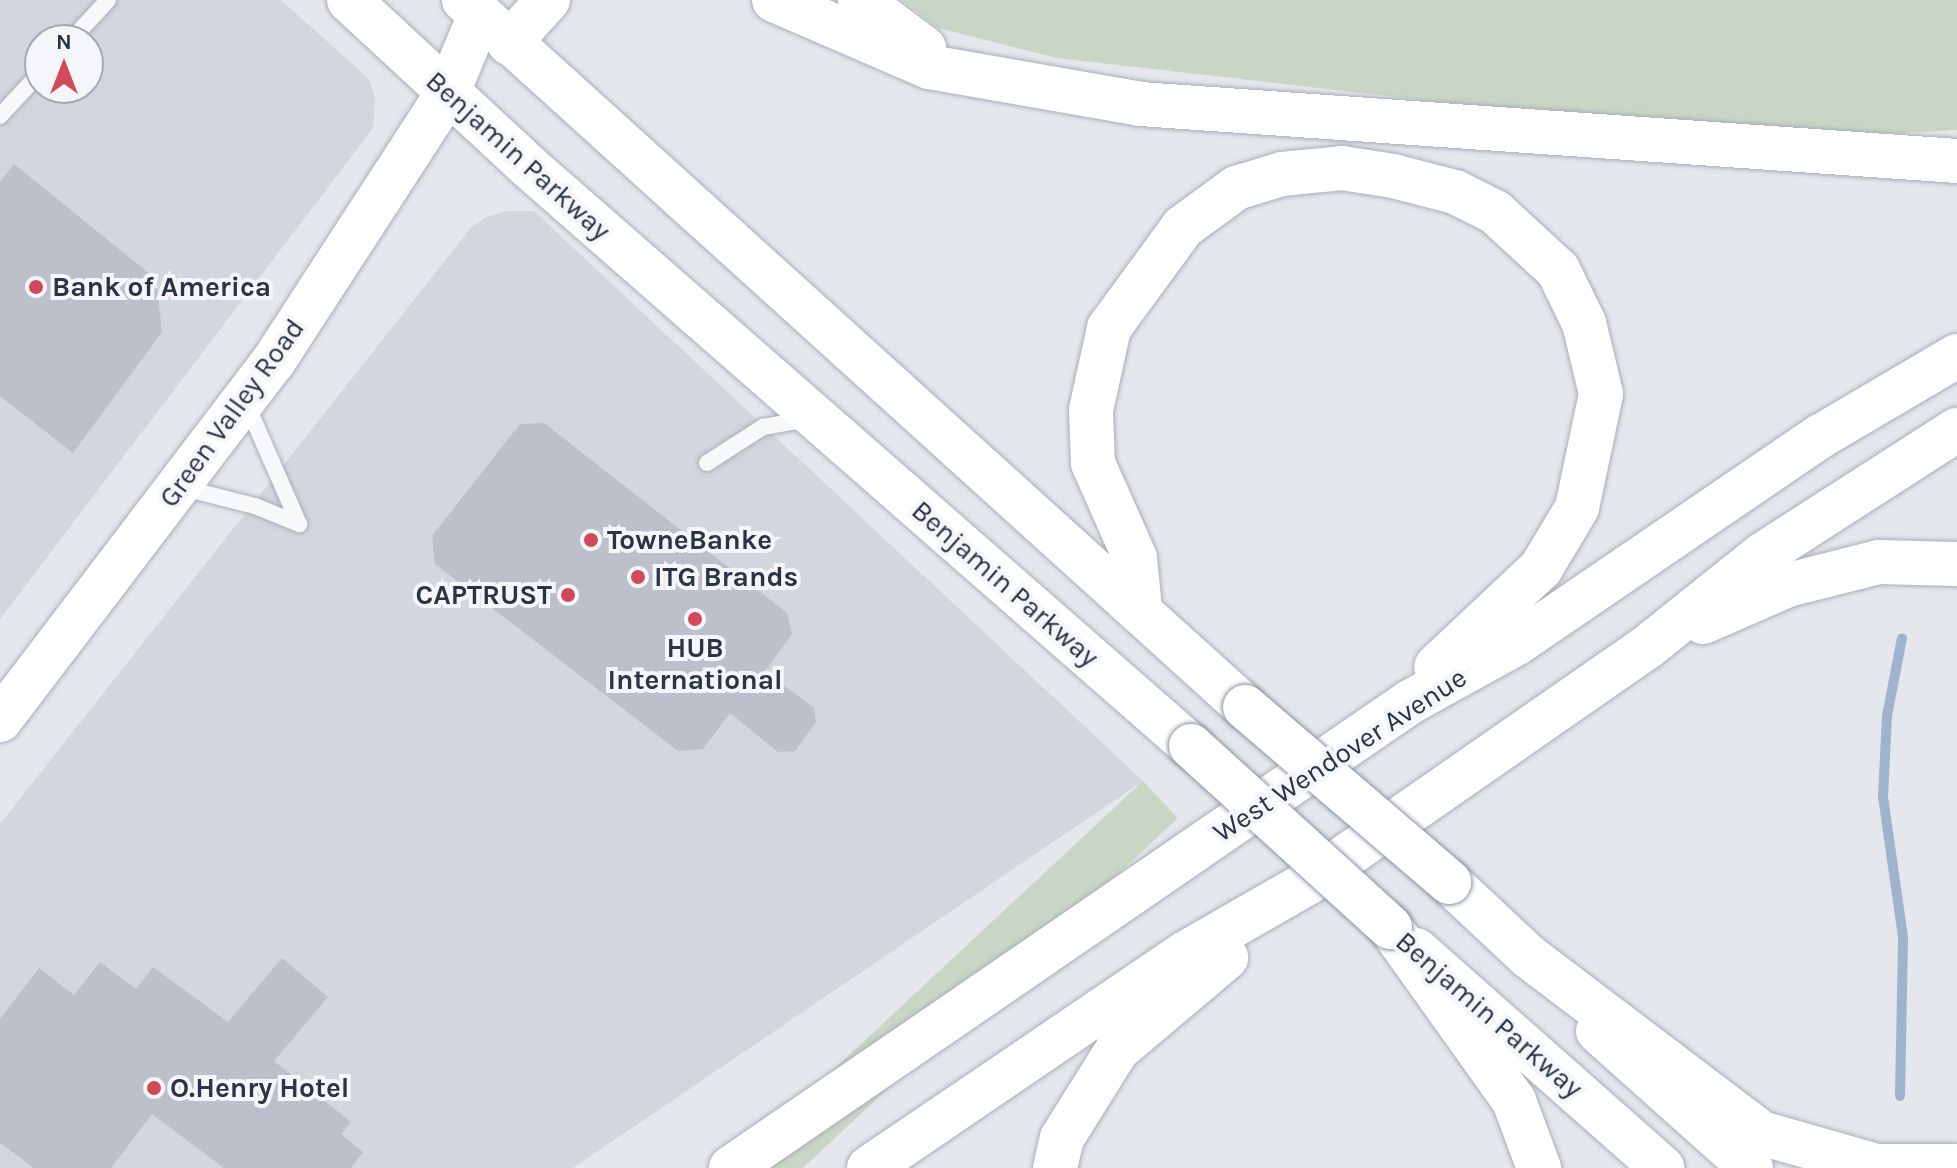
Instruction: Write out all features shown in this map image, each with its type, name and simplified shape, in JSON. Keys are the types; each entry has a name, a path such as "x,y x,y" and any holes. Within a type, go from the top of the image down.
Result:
{"main road":[{"name":"Benjamin Parkway","path":"349,0 447,94 1191,746 1662,1168"},
{"name":"Green Valley Road","path":"1,715 245,400 447,94 487,14 548,0"},
{"path":"774,0 850,38 929,67 1140,104 1957,161"},
{"path":"860,0 929,51 1036,87"},
{"path":"487,14 1245,707 1449,882 1528,956 1761,1133 1877,1166 1957,1166"},
{"path":"1140,609 1135,558 1093,463 1091,410 1109,328 1145,273 1183,227 1236,188 1282,174 1342,168 1455,192 1495,212 1558,270 1584,323 1601,394 1589,468 1577,508 1541,568 1508,605 1433,670 1410,702"},
{"name":"West Wendover Avenue","path":"731,1168 1410,702 1517,643 1821,436 1957,356"},
{"path":"869,1168 1184,954 1309,882 1646,648 1762,555 1957,430"},
{"path":"1646,648 1788,585 1879,562 1957,564"},
{"path":"1055,1168 1062,1138 1117,1050 1245,943 1309,882"},
{"path":"1390,927 1514,1101 1539,1168"},
{"path":"1528,956 1571,1007 1751,1168"}],"lane":[{"path":"86,24 108,0"},
{"path":"0,116 24,90"},
{"path":"178,486 255,506 299,524 245,400"},
{"path":"707,463 763,427 815,418"}],"shaded area":[{"path":"0,0 281,0 369,79 375,98 373,128 0,619"},
{"path":"507,211 534,211 1143,781 573,1168 0,1168 0,824 470,229 484,218"}],"green space":[{"path":"902,0 1957,0 1957,130 1885,134 1485,107 1057,58 938,28"},
{"path":"1143,781 1178,818 803,1168 728,1168"}],"building":[{"path":"14,164 156,279 162,332 73,453 0,396 0,182"},
{"path":"544,423 787,613 792,634 765,671 814,708 816,722 795,751 778,752 730,713 703,749 678,751 435,564 432,536 520,424"},
{"name":"O.Henry Hotel","path":"282,958 328,997 274,1061 351,1122 341,1134 363,1152 351,1168 224,1168 152,1114 111,1168 34,1168 0,1143 0,1019 39,968 74,995 100,962 136,989 153,967 228,1022"}],"waterway":[{"path":"1900,1096 1903,937 1883,797 1887,716 1902,638"}],"place":[{"name":"Bank of America","path":"36,287"},
{"name":"TowneBanke","path":"591,540"},
{"name":"ITG Brands","path":"638,577"},
{"name":"CAPTRUST","path":"568,595"},
{"name":"HUB International","path":"695,619"},
{"name":"O.Henry Hotel","path":"154,1088"}]}
